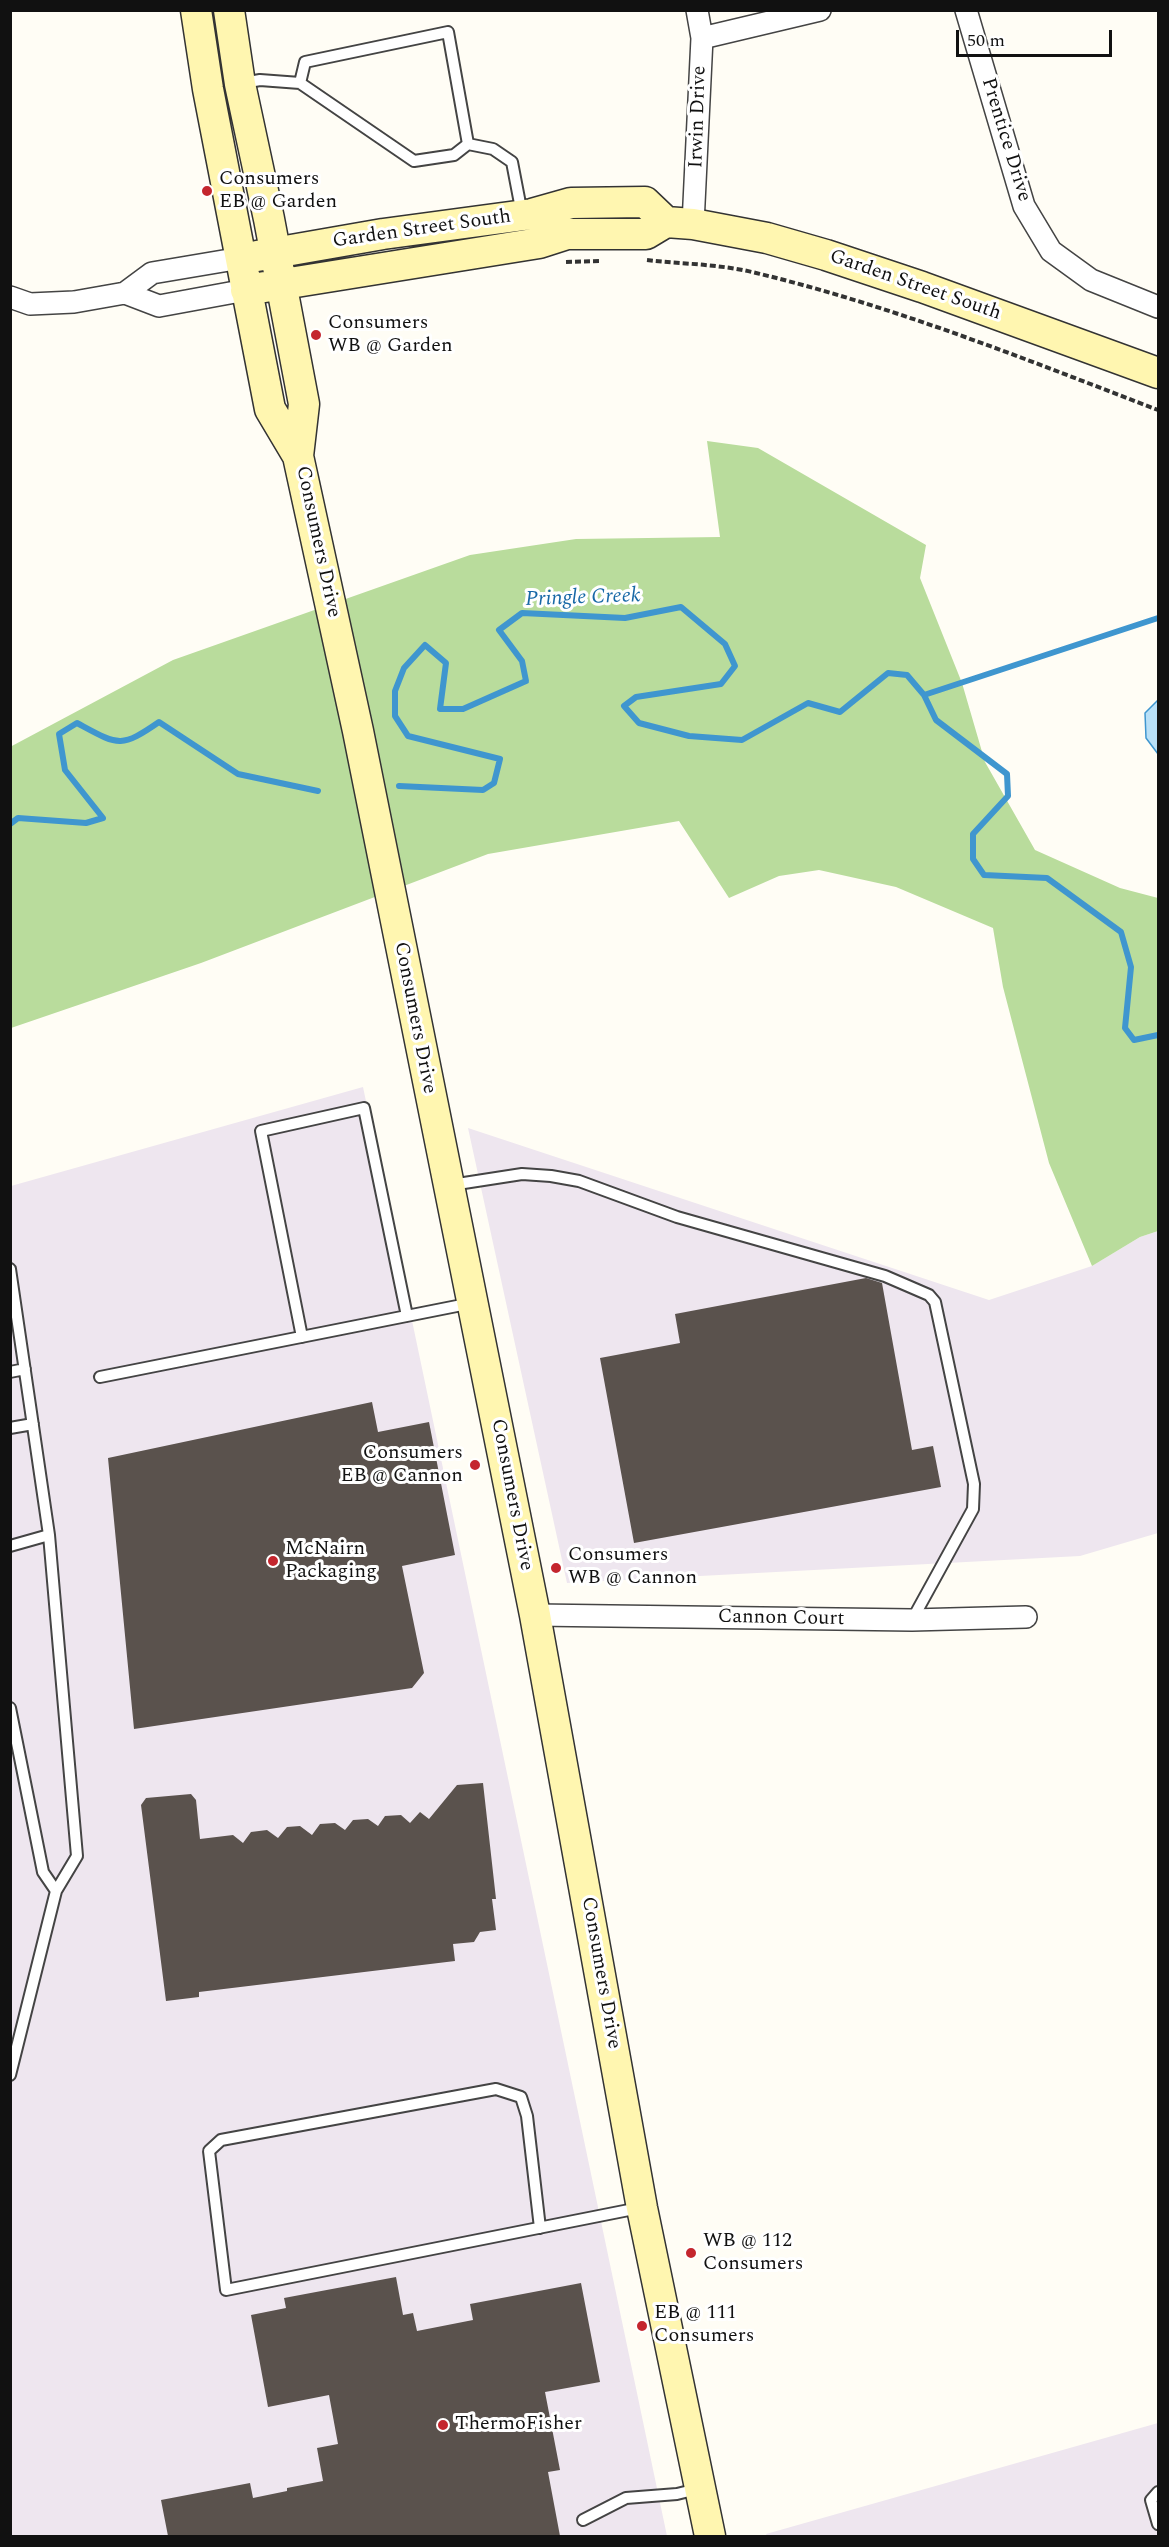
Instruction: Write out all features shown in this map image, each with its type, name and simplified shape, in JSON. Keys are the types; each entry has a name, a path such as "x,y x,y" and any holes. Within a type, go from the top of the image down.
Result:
{"main road":[{"name":"Consumers Drive","path":"196,10 212,111 270,410 298,456"},
{"name":"Consumers Drive","path":"229,10 240,84 304,404 298,456 358,731 535,1616 642,2208 710,2536"},
{"name":"Garden Street South","path":"241,258 383,234 523,216 571,203 645,202 680,223 767,238 826,255 1158,373"},
{"name":"Garden Street South","path":"246,290 539,243 567,234 646,234 680,223"}],"street":[{"name":"Irwin Drive","path":"680,223 702,38 697,10"},
{"path":"702,38 820,10"},
{"name":"Prentice Drive","path":"966,10 1024,207 1051,251 1091,280 1158,307"},
{"path":"10,297 30,304 74,302 125,293 153,273 241,258"},
{"path":"125,293 159,306 246,290"},
{"name":"Cannon Court","path":"535,1616 912,1620 1026,1617"}],"lane":[{"path":"300,83 305,62 448,32 468,144"},
{"path":"240,84 260,80 300,83 414,160 454,155 468,144 494,149 512,162 523,216"},
{"path":"302,1337 261,1131 364,1108 407,1316"},
{"path":"448,1185 522,1174 579,1181 677,1217 885,1276 929,1295 935,1302 974,1484 974,1499 973,1509 912,1620"},
{"path":"10,1269 49,1535 78,1856 56,1891 10,2075"},
{"path":"100,1377 472,1303"},
{"path":"10,1372 25,1369"},
{"path":"10,1428 33,1424"},
{"path":"10,1546 49,1535"},
{"path":"10,1708 43,1872 56,1891"},
{"path":"540,2228 527,2116 520,2097 496,2089 221,2140 209,2151 226,2290 642,2208"},
{"path":"583,2520 626,2498 677,2494 700,2489"},
{"path":"1158,2492 1151,2500 1158,2524"}],"path":[{"path":"646,260 750,271 864,304 948,330 1158,410"},
{"path":"563,262 610,261"}],"shaded area":[{"path":"363,1087 667,2536 11,2536 11,1186"},
{"path":"468,1128 989,1300 1092,1266 1140,1237 1158,1231 1158,1533 1080,1556 567,1583"},
{"path":"1158,2423 1158,2536 767,2536 766,2534"}],"green space":[{"path":"707,441 758,448 926,545 920,578 962,683 985,762 1035,850 1120,888 1158,898 1158,1231 1140,1237 1092,1266 1049,1163 1003,987 993,928 896,887 819,870 779,876 729,898 679,821 488,854 201,963 11,1028 10,747 173,660 470,555 576,539 720,537"}],"water":[{"path":"1158,700 1158,754 1146,738 1145,713"}],"building":[{"path":"866,1278 882,1283 912,1450 933,1446 941,1487 634,1543 600,1358 680,1343 675,1314"},
{"name":"McNairn Packaging","path":"372,1402 378,1432 429,1422 455,1555 402,1566 424,1673 412,1688 134,1729 108,1458"},
{"path":"483,1783 496,1899 492,1899 496,1930 480,1932 474,1942 453,1944 455,1961 199,1992 199,1997 166,2001 141,1805 146,1798 191,1794 196,1800 200,1839 233,1835 243,1843 251,1832 267,1830 278,1838 287,1827 300,1826 312,1835 320,1824 335,1823 345,1830 353,1820 368,1819 378,1826 385,1816 401,1815 410,1823 420,1812 429,1819 457,1785"},
{"name":"ThermoFisher","path":"396,2277 403,2315 413,2313 417,2331 473,2320 470,2304 581,2283 600,2382 545,2392 560,2470 548,2472 560,2536 168,2536 161,2500 250,2483 253,2498 323,2481 317,2448 338,2444 329,2395 268,2407 251,2315 286,2308 284,2298"}],"waterway":[{"name":"Pringle Creek","path":"399,786 483,790 494,783 500,759 408,736 395,716 395,691 404,668 425,645 446,663 440,709 463,709 526,681 522,661 499,630 522,613 625,618 681,607 725,644 735,666 721,684 636,697 624,706 639,723 689,736 742,740 808,703 840,712 888,673 907,675 924,695 936,720 1007,774 1008,796 973,834 973,859 984,875 1047,878 1121,932 1131,967 1125,1028 1134,1040 1158,1035"},
{"path":"924,695 1158,618"},
{"name":"Pringle Creek","path":"10,824 18,818 86,823 103,818 65,770 59,734 77,723 102,736 119,741 136,737 159,722 238,774 318,791"}],"place":[{"name":"Consumers EB @ Garden","path":"207,191"},
{"name":"Consumers WB @ Garden","path":"316,335"},
{"name":"Consumers EB @ Cannon","path":"475,1465"},
{"name":"McNairn Packaging","path":"273,1561"},
{"name":"Consumers WB @ Cannon","path":"556,1568"},
{"name":"WB @ 112 Consumers","path":"691,2253"},
{"name":"EB @ 111 Consumers","path":"642,2326"},
{"name":"ThermoFisher","path":"443,2425"}]}
